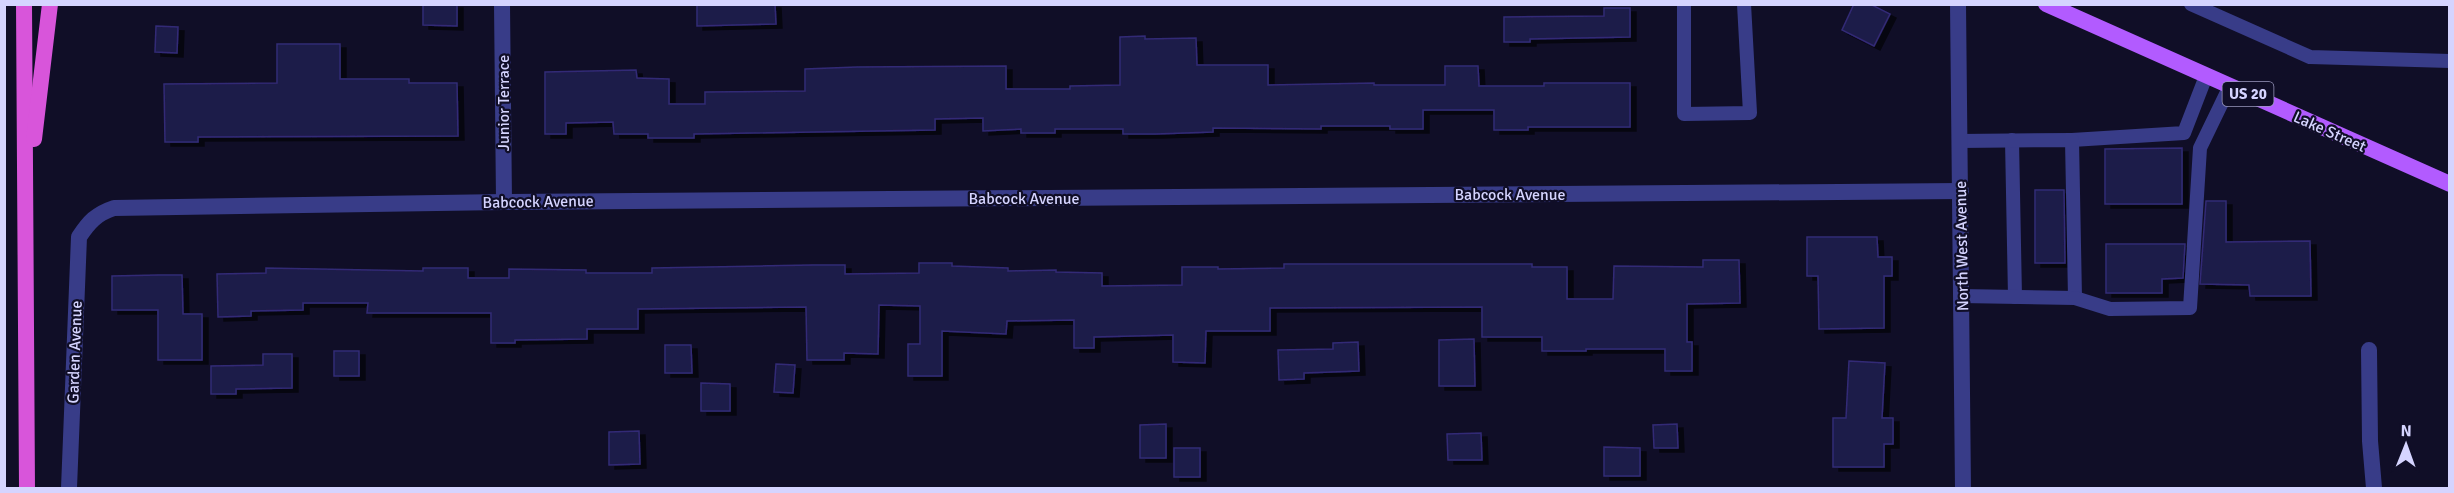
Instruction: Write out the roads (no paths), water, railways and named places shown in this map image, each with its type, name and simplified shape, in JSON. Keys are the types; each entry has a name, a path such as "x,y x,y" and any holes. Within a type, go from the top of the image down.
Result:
{"highway":[{"path":"24,4 27,489"},
{"path":"25,203 50,4"}],"main road":[{"name":"Lake Street","path":"2046,4 2450,184"}],"street":[{"name":"Junior Terrace","path":"502,4 504,202"},
{"name":"North West Avenue","path":"1958,4 1963,489"},
{"name":"Babcock Avenue","path":"91,219 101,212 114,208 504,202 1961,191"},
{"name":"Garden Avenue","path":"69,489 79,237 91,219"},
{"path":"2369,350 2370,441 2374,489"}],"lane":[{"path":"1684,4 1684,114 1750,113 1744,4"},
{"path":"2191,4 2310,57 2450,61"},
{"path":"2184,133 2206,76"},
{"path":"1961,296 2075,298 2110,309 2190,309 2200,148 2230,86"},
{"path":"1959,141 2072,140 2184,133 2200,148"},
{"path":"2012,140 2015,297"},
{"path":"2072,140 2075,298"}]}
